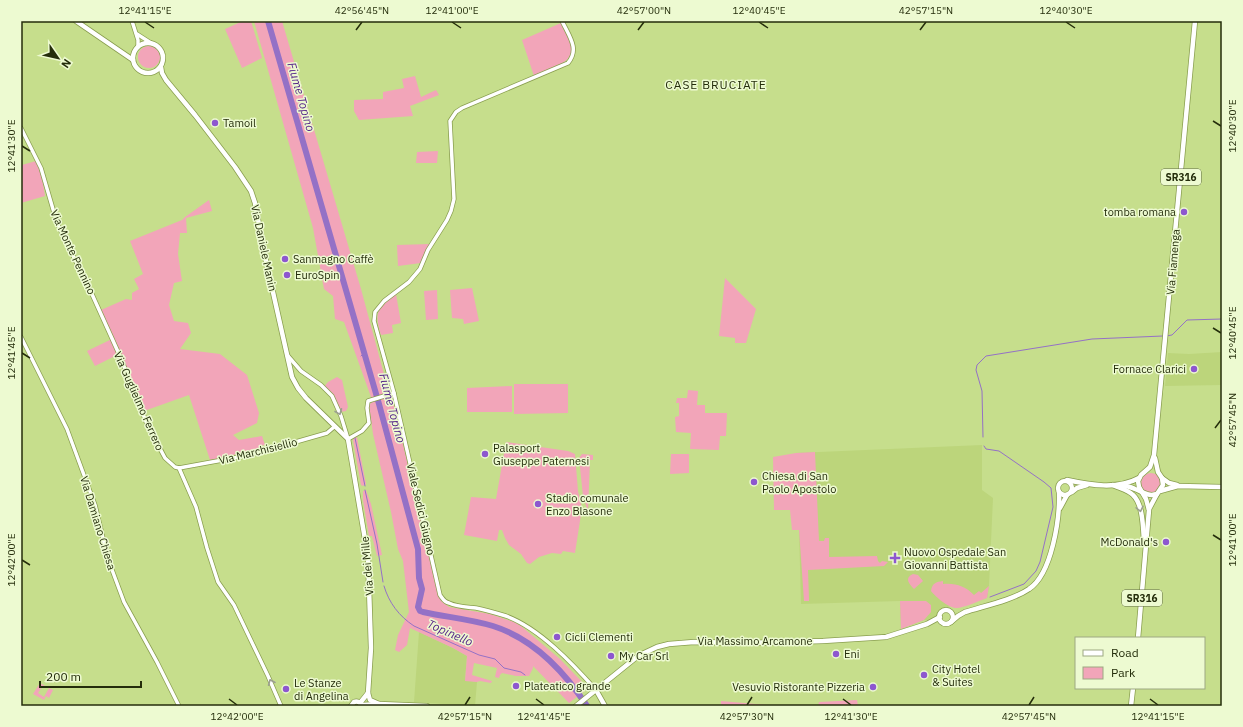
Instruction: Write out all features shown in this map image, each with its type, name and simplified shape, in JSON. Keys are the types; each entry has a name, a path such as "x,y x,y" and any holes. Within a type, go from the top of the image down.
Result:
{"main road":[{"name":"Via Daniele Manin","path":"76,21 123,52 133,60 137,68 141,71 150,73 154,72 166,80"},
{"name":"Via Fiamenga","path":"1139,478 1150,467 1154,455 1195,21"},
{"path":"123,52 129,52 144,43 151,43"},
{"name":"Via Daniele Manin","path":"151,43 160,48 163,52 163,62 161,67 162,73 166,80 235,167 251,191 255,203 264,252 292,377 306,398 348,439"},
{"path":"133,60 137,48"},
{"path":"154,72 161,67"},
{"name":"Via dei Mille","path":"348,439 368,557 371,648 368,693"},
{"name":"Via Fiamenga","path":"1154,455 1158,472 1162,478"},
{"path":"1144,472 1151,470 1158,472"},
{"path":"1120,485 1132,482 1139,478"},
{"name":"SR316","path":"1138,637 1149,510 1148,503 1139,487 1139,478"},
{"path":"1162,478 1168,483 1178,486 1222,487"},
{"name":"SR316","path":"1149,510 1163,485 1162,478"},
{"path":"1088,485 1077,488 1069,494 1063,495 1057,488 1058,484 1066,480 1088,485 1120,485 1133,488 1150,495 1178,486"},
{"path":"1066,480 1072,484 1072,489 1069,494"},
{"path":"1113,485 1130,492 1138,501 1143,528 1145,559"},
{"name":"Via Massimo Arcamone","path":"927,624 948,624 965,612 1030,589 1047,564 1060,509 1059,492"},
{"name":"Via Massimo Arcamone","path":"1060,509 1069,494"},
{"name":"Via Massimo Arcamone","path":"576,706 638,656 656,647 674,643 694,642 749,643 886,637 927,624 940,617 941,613 944,611 965,612"},
{"path":"951,612 953,618 951,622"},
{"path":"940,617 940,621 944,624"},
{"path":"1131,706 1133,689"},
{"name":"Viale Sedici Giugno","path":"596,690 605,706"},
{"path":"368,693 370,700 379,704"},
{"path":"361,705 368,693"},
{"path":"350,705 355,702 361,705 379,704 427,706"}],"street":[{"path":"132,21 139,43 137,48"},
{"name":"Viale Sedici Giugno","path":"562,21 574,49 572,58 568,63 462,108 453,115 450,121 454,199 451,211 428,250 420,269 409,282 384,301 375,312 374,321 394,393 440,595 443,600 453,605 478,609 507,617 524,625 557,650 596,690"},
{"name":"Via Daniele Manin","path":"136,34 151,43"},
{"name":"Via Monte Pennino","path":"21,128 41,168 58,223 99,309"},
{"name":"Via Guglielmo Ferrero","path":"99,309 147,424 162,453 169,462 179,468 196,507 218,582 231,600 281,706"},
{"name":"Via Damiano Chiesa","path":"21,337 67,429 95,505 108,559 124,602 179,706"},
{"path":"287,354 301,370 324,388 335,401 348,439 358,434 368,425 368,401 394,393"},
{"name":"Via Marchisiellio","path":"179,468 250,455 327,433 334,427"}],"shaded area":[{"name":"Fornace Clarici","path":"1222,352 1222,385 1165,386 1168,353 1189,354"},
{"name":"Nuovo Ospedale San Giovanni Battista","path":"982,445 982,490 993,498 989,586 987,598 956,608 950,606 942,610 932,620 924,620 901,629 900,601 801,604 796,453"},
{"path":"419,632 467,656 465,680 477,682 475,706 414,702"}],"green space":[{"path":"243,21 251,21 262,58 242,68 225,29"},
{"path":"254,21 282,21 361,289 388,389 385,394 392,398 441,601 449,607 490,614 514,622 521,626 560,659 585,685 587,689 569,703 533,666 529,676 516,676 502,673 499,678 495,677 497,668 474,663 472,675 492,681 491,683 465,681 467,656 410,628 407,645 399,652 395,650 398,635 409,612 403,561 398,549 373,434 369,405 372,402 371,397 344,322 335,319 333,296 324,289 313,228"},
{"path":"561,23 571,46 569,57 559,66 534,76 522,40"},
{"path":"145,46 153,46 160,53 160,61 153,68 145,68 138,61 138,53"},
{"path":"415,76 421,97 436,90 439,95 410,106 413,116 359,120 354,111 354,100 383,99 383,92 404,88 402,79"},
{"path":"438,151 437,163 416,163 417,152"},
{"path":"36,161 42,177 45,196 21,203 21,162 22,165"},
{"path":"209,200 212,211 186,218 187,233 180,233 178,254 182,281 174,283 169,305 174,321 188,323 191,333 180,349 220,354 247,375 259,413 257,423 233,435 239,440 262,436 265,445 259,446 259,449 210,460 189,395 144,411 101,310 126,299 132,300 132,293 139,289 134,279 143,274 130,241 182,220"},
{"path":"430,244 421,263 398,266 397,245"},
{"path":"725,278 756,309 746,343 735,343 735,338 719,336"},
{"path":"472,288 479,321 464,324 463,319 452,318 450,290"},
{"path":"437,290 438,319 426,320 424,291"},
{"path":"396,294 401,323 392,325 393,333 381,335 378,321 379,311 385,303"},
{"path":"112,339 119,354 95,366 87,351"},
{"path":"337,377 342,380 348,407 346,411 340,412 324,387 328,382"},
{"path":"514,384 568,384 568,413 514,414"},
{"path":"512,386 512,412 467,412 467,388"},
{"path":"688,390 698,391 697,405 705,405 705,413 727,413 726,436 720,436 719,450 690,449 691,433 676,432 675,417 679,416 679,403 676,403 677,398 687,398"},
{"path":"357,437 366,484 363,486 361,485 353,440"},
{"name":"Stadio comunale Enzo Blasone","path":"506,442 568,451 575,454 578,491 582,508 575,553 563,551 561,554 552,553 539,557 530,564 527,563 521,554 509,545 502,530 499,530 497,541 464,535 471,497 496,499"},
{"path":"815,452 819,541 824,541 825,538 829,538 829,557 877,556 880,563 882,561 888,562 884,566 808,570 809,601 804,601 799,530 792,530 790,510 774,510 773,457 796,453"},
{"path":"582,454 593,455 593,460 590,460 588,512 583,496 579,458"},
{"path":"671,454 689,454 689,473 670,474"},
{"path":"1151,473 1158,476 1161,483 1158,490 1151,493 1144,490 1141,483 1144,476"},
{"path":"366,490 371,504 382,555 377,556 372,536 369,536 363,500 363,491"},
{"path":"913,574 918,575 923,581 914,589 908,581 909,577"},
{"path":"943,581 943,584 952,584 964,587 974,595 979,591 981,593 989,586 987,598 967,606 954,608 939,599 931,591 932,586 935,583"},
{"path":"900,601 926,601 931,605 931,612 924,620 901,629"},
{"path":"40,683 45,686 44,688 42,687 38,693 44,697 49,688 53,690 49,698 46,696 44,700 33,694"},
{"path":"857,700 858,706 818,706 819,702"},
{"path":"721,701 778,706 721,706"}],"waterway":[{"name":"Fiume Topino","path":"268,21 379,404 418,549 419,578 422,589 418,607 420,611 423,612 493,626 522,639 535,648 558,669 587,706"},
{"path":"1166,336 1172,335 1187,320 1222,319"},
{"path":"983,437 982,391 976,370 977,365 986,356 1092,339 1163,336"},
{"name":"Topinello","path":"361,356 364,353"},
{"name":"Topinello","path":"355,438 365,486"},
{"path":"984,446 986,449 999,451 1051,488 1053,507 1040,562 1036,571 1024,584 990,597"},
{"name":"Topinello","path":"365,490 377,544 383,582"},
{"name":"Topinello","path":"384,586 395,609 414,626 479,655 495,659 504,668 521,672 525,675"}],"place":[{"name":"Tamoil","path":"215,123"},
{"name":"tomba romana","path":"1184,212"},
{"name":"Sanmagno Caffè","path":"285,259"},
{"name":"EuroSpin","path":"287,275"},
{"name":"Fornace Clarici","path":"1194,369"},
{"name":"Palasport Giuseppe Paternesi","path":"485,454"},
{"name":"Chiesa di San Paolo Apostolo","path":"754,482"},
{"name":"Stadio comunale Enzo Blasone","path":"538,504"},
{"name":"McDonald's","path":"1166,542"},
{"name":"Nuovo Ospedale San Giovanni Battista","path":"895,558"},
{"name":"Cicli Clementi","path":"557,637"},
{"name":"Eni","path":"836,654"},
{"name":"My Car Srl","path":"611,656"},
{"name":"City Hotel & Suites","path":"924,675"},
{"name":"Plateatico grande","path":"516,686"},
{"name":"Vesuvio Ristorante Pizzeria","path":"873,687"},
{"name":"Le Stanze di Angelina","path":"286,689"}],"district":[{"name":"CASE BRUCIATE","path":"716,85"}]}
